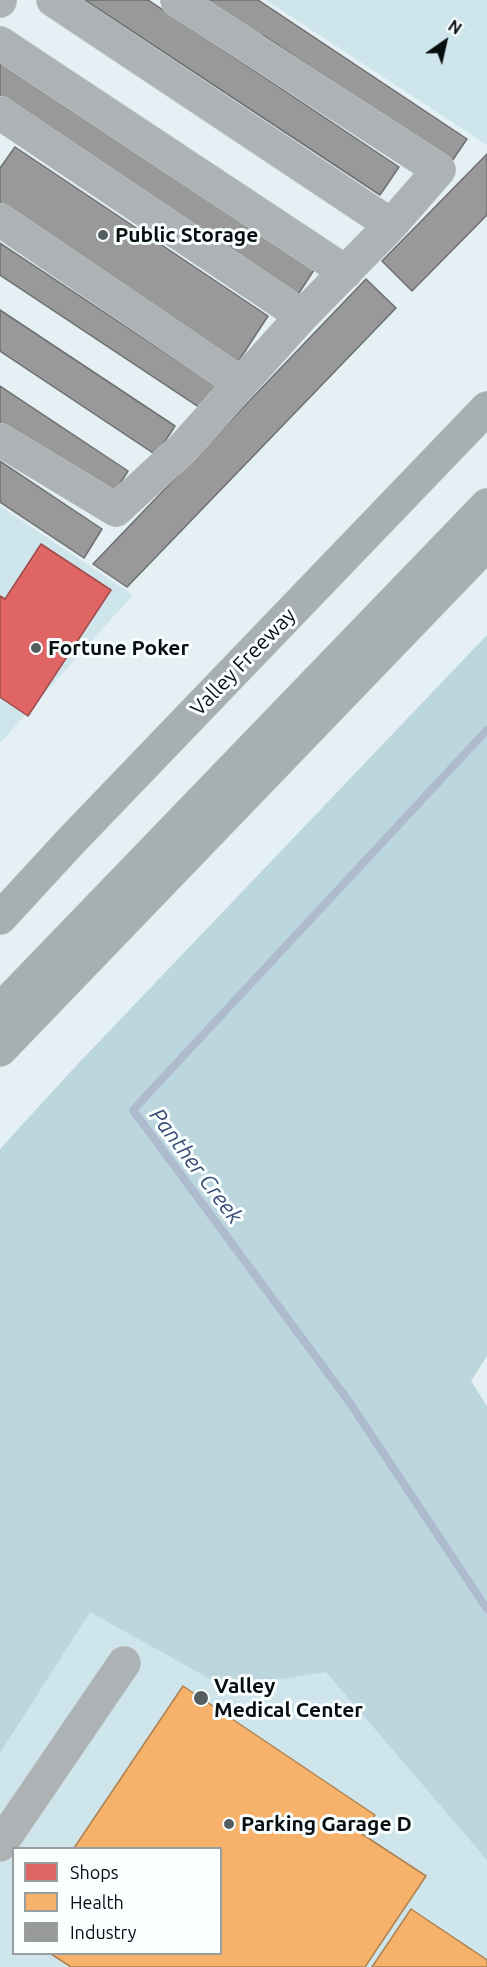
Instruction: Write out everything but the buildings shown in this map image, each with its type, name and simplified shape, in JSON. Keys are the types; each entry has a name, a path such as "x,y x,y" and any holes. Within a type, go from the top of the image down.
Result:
{"highway":[{"name":"Valley Freeway","path":"0,918 71,841 487,408"},
{"path":"3,1040 487,505"},
{"path":"3,1040 487,544"},
{"path":"0,892 71,841"}],"lane":[{"path":"53,0 391,225"},
{"path":"0,440 116,510 181,450 302,316 391,225 439,170 177,0"},
{"path":"0,43 346,272"},
{"path":"0,113 302,316"},
{"path":"0,220 240,384"},
{"path":"0,1845 124,1663"}],"shaded area":[{"path":"266,0 487,0 487,145"},
{"name":"Fortune Poker","path":"0,506 133,595 0,743"},
{"path":"487,635 487,1356 471,1381 487,1406 487,1860 326,1672 226,1688 90,1612 0,1753 0,1149 74,1068"},
{"name":"Valley Medical Center","path":"238,1465 487,1819 487,1967 0,1967 0,1577"}],"waterway":[{"name":"Panther Creek","path":"487,730 133,1110 350,1403 487,1609"}],"place":[{"name":"Public Storage","path":"103,235"},
{"name":"Fortune Poker","path":"36,648"},
{"name":"Valley Medical Center","path":"201,1698"},
{"name":"Parking Garage D","path":"229,1824"}]}
